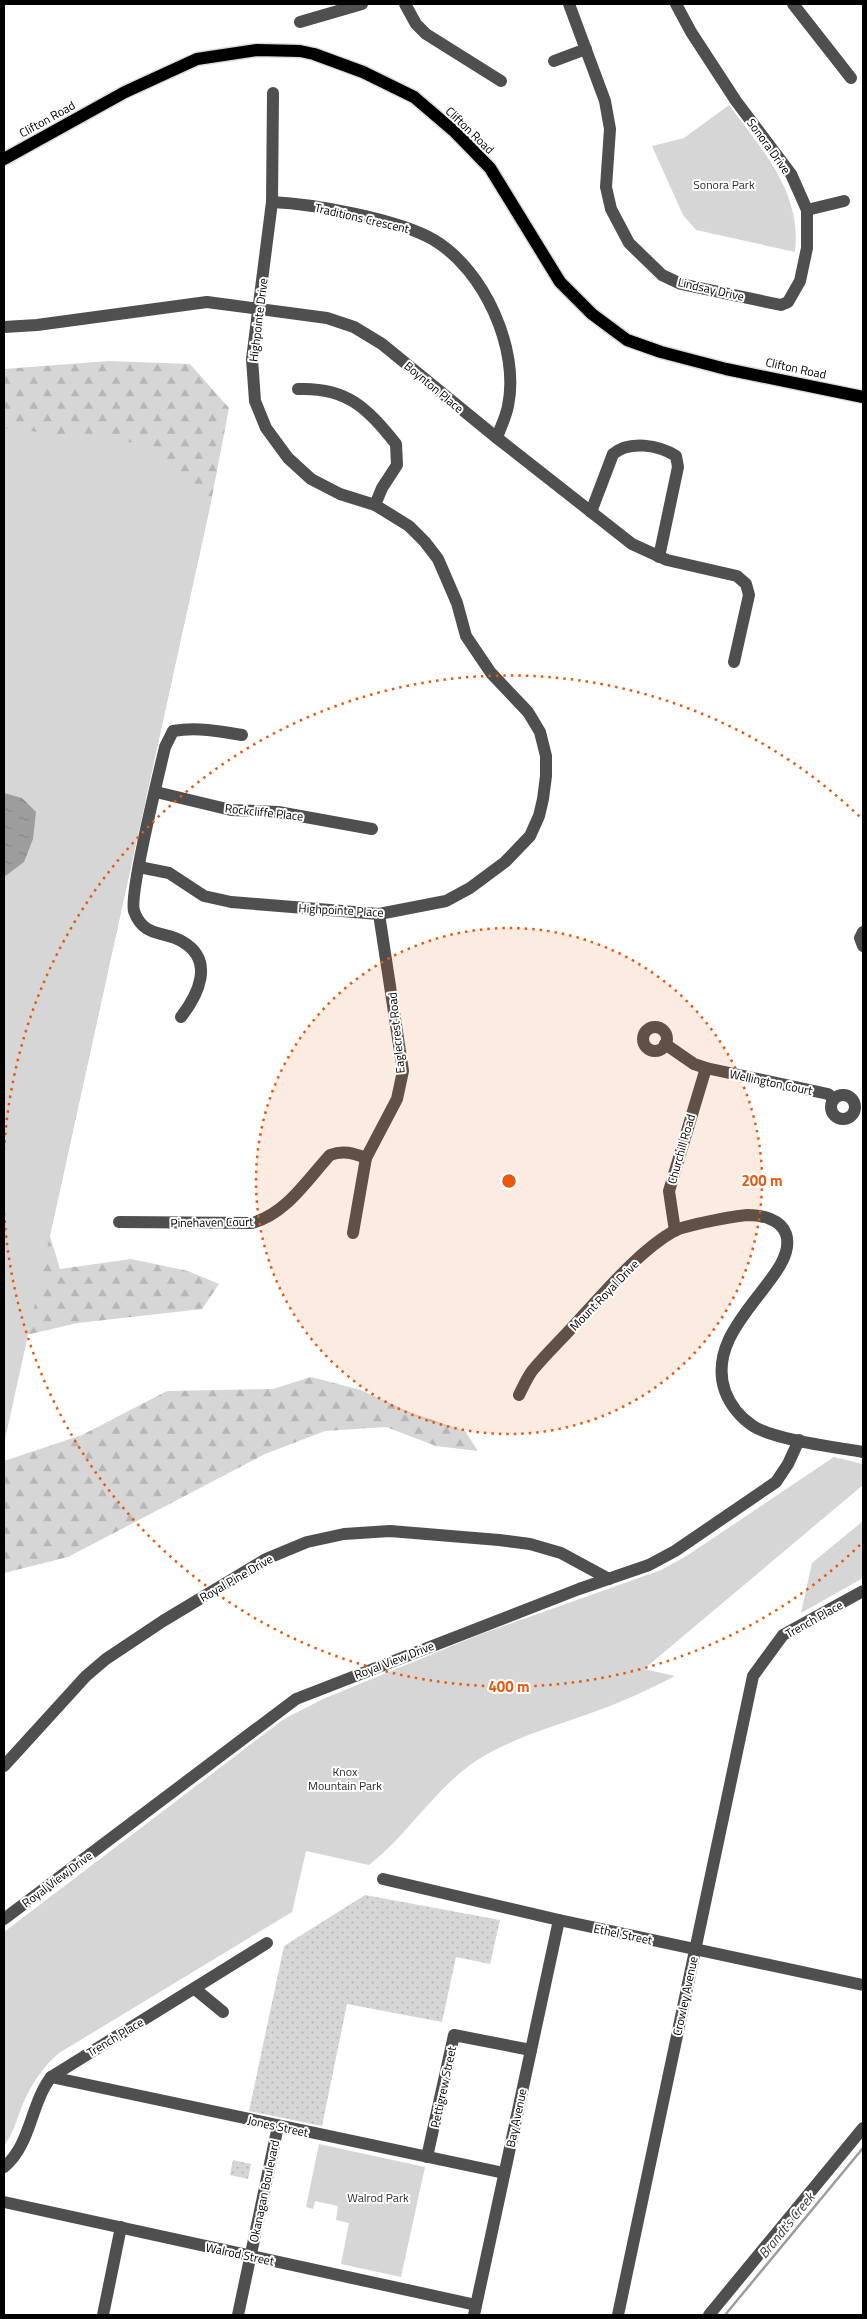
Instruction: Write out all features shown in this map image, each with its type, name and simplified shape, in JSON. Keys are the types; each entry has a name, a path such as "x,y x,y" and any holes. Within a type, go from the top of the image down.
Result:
{"main road":[{"name":"Clifton Road","path":"4,159 125,92 197,60 257,50 314,54 362,72 414,97 455,132 490,168 560,282 592,314 627,340 726,369 863,397"}],"street":[{"path":"300,22 362,4"},
{"path":"405,4 416,24 426,34 501,81"},
{"name":"Lindsay Drive","path":"569,4 605,100 610,129 606,187 611,209 629,243 662,275 681,284 781,305 788,302"},
{"name":"Sonora Drive","path":"676,4 691,32 736,101 791,174 807,210 806,254 800,281 788,302"},
{"path":"793,4 851,78"},
{"path":"554,61 586,49"},
{"name":"Highpointe Drive","path":"274,93 272,202 252,359 252,388 255,400 266,428 288,458 311,478 340,494 374,505 409,526 425,542 438,559 457,603 466,636 478,656"},
{"path":"807,210 844,201"},
{"name":"Traditions Crescent","path":"272,202 321,208 411,228 436,241 464,266 484,291 497,318 505,343 509,372 508,405 496,438"},
{"name":"Boynton Place","path":"4,327 37,325 207,302 258,307 327,318 354,327 382,344 496,438 632,544 659,557 737,576 746,584 749,594 734,662"},
{"path":"298,389 318,388 338,393 364,408 396,444 397,465 382,488 374,505"},
{"path":"591,512 613,454 620,448 634,445 669,451 676,456 678,467 659,557"},
{"name":"Highpointe Place","path":"140,867 169,873 204,896 231,902 379,914 446,901 470,888 505,862 530,836 539,816 546,776 546,756 540,732 528,712 491,673 478,656"},
{"path":"181,1017 194,1001 202,981 201,962 194,951 182,941 154,934 137,917 133,908 165,747 172,731 182,729 204,729 242,735"},
{"name":"Rockcliffe Place","path":"156,792 231,810 278,812 372,829"},
{"name":"Eaglecrest Road","path":"353,1233 366,1158 397,1098 402,1071 379,914"},
{"path":"863,932 860,938 863,946"},
{"name":"Wellington Court","path":"665,1044 694,1064 706,1068 828,1094 834,1099"},
{"name":"Churchill Road","path":"675,1231 669,1190 706,1068"},
{"name":"Pinehaven Court","path":"119,1222 252,1223 266,1219 278,1212 330,1155 338,1152 350,1152 366,1158"},
{"name":"Mount Royal Drive","path":"519,1395 531,1372 624,1271 675,1231 724,1219 763,1215 776,1222 786,1232 788,1246 782,1262 744,1314 726,1344 720,1364 722,1381 727,1397 738,1413 754,1426 799,1440 863,1452"},
{"name":"Royal View Drive","path":"4,1919 296,1699 609,1578 649,1565 675,1552 776,1482 788,1464 799,1440"},
{"name":"Royal Pine Drive","path":"4,1766 86,1676 106,1659 163,1621 266,1559 307,1542 344,1534 390,1531 500,1540 530,1544 560,1554 609,1578"},
{"name":"Trench Place","path":"753,1676 783,1635 863,1591"},
{"name":"Crowley Avenue","path":"618,2315 753,1676"},
{"name":"Ethel Street","path":"383,1879 559,1920 863,1984"},
{"name":"Bay Avenue","path":"475,2310 559,1920"},
{"name":"Trench Place","path":"4,2167 20,2147 39,2098 51,2078 267,1944"},
{"path":"195,1989 223,2012"},
{"name":"Pettigrew Street","path":"427,2157 454,2035 531,2050"},
{"name":"Jones Street","path":"51,2078 504,2173"},
{"name":"Okanagan Boulevard","path":"238,2315 278,2126"},
{"path":"709,2315 863,2128"},
{"name":"Walrod Street","path":"4,2202 251,2256 475,2310"},
{"path":"103,2315 121,2228"}],"green space":[{"name":"Sonora Park","path":"729,105 766,155 786,191 796,230 795,252 696,230 683,215 652,146 684,138"},
{"path":"109,361 190,364 229,408 211,502 50,1236 60,1269 131,1259 188,1271 219,1284 202,1309 78,1323 4,1340 4,369"},
{"path":"4,428 146,444 211,502 4,1444"},
{"path":"311,1377 361,1390 409,1412 465,1431 478,1451 436,1446 386,1427 325,1431 265,1454 68,1557 4,1573 4,1461 82,1435 167,1391 273,1389"},
{"name":"Knox Mountain Park","path":"834,1457 863,1464 863,1485 644,1669 675,1676 613,1705 520,1738 479,1759 449,1783 397,1839 369,1865 306,1851 292,1912 59,2053 33,2085 4,2146 4,1932 284,1719 323,1699 481,1634 661,1570 688,1555"},
{"path":"863,1521 863,1578 801,1613 812,1563"},
{"path":"365,1895 500,1920 490,1964 456,1957 442,2022 347,2004 322,2126 249,2111 284,1946"},
{"name":"Walrod Park","path":"319,2144 425,2167 401,2277 341,2264 349,2223 336,2220 338,2206 315,2201 313,2209 306,2207"},
{"path":"233,2160 251,2164 248,2179 230,2175"}],"water":[{"path":"4,793 22,798 36,812 33,839 24,862 4,877"}],"waterway":[{"name":"Brandt's Creek","path":"725,2315 863,2148"}]}
